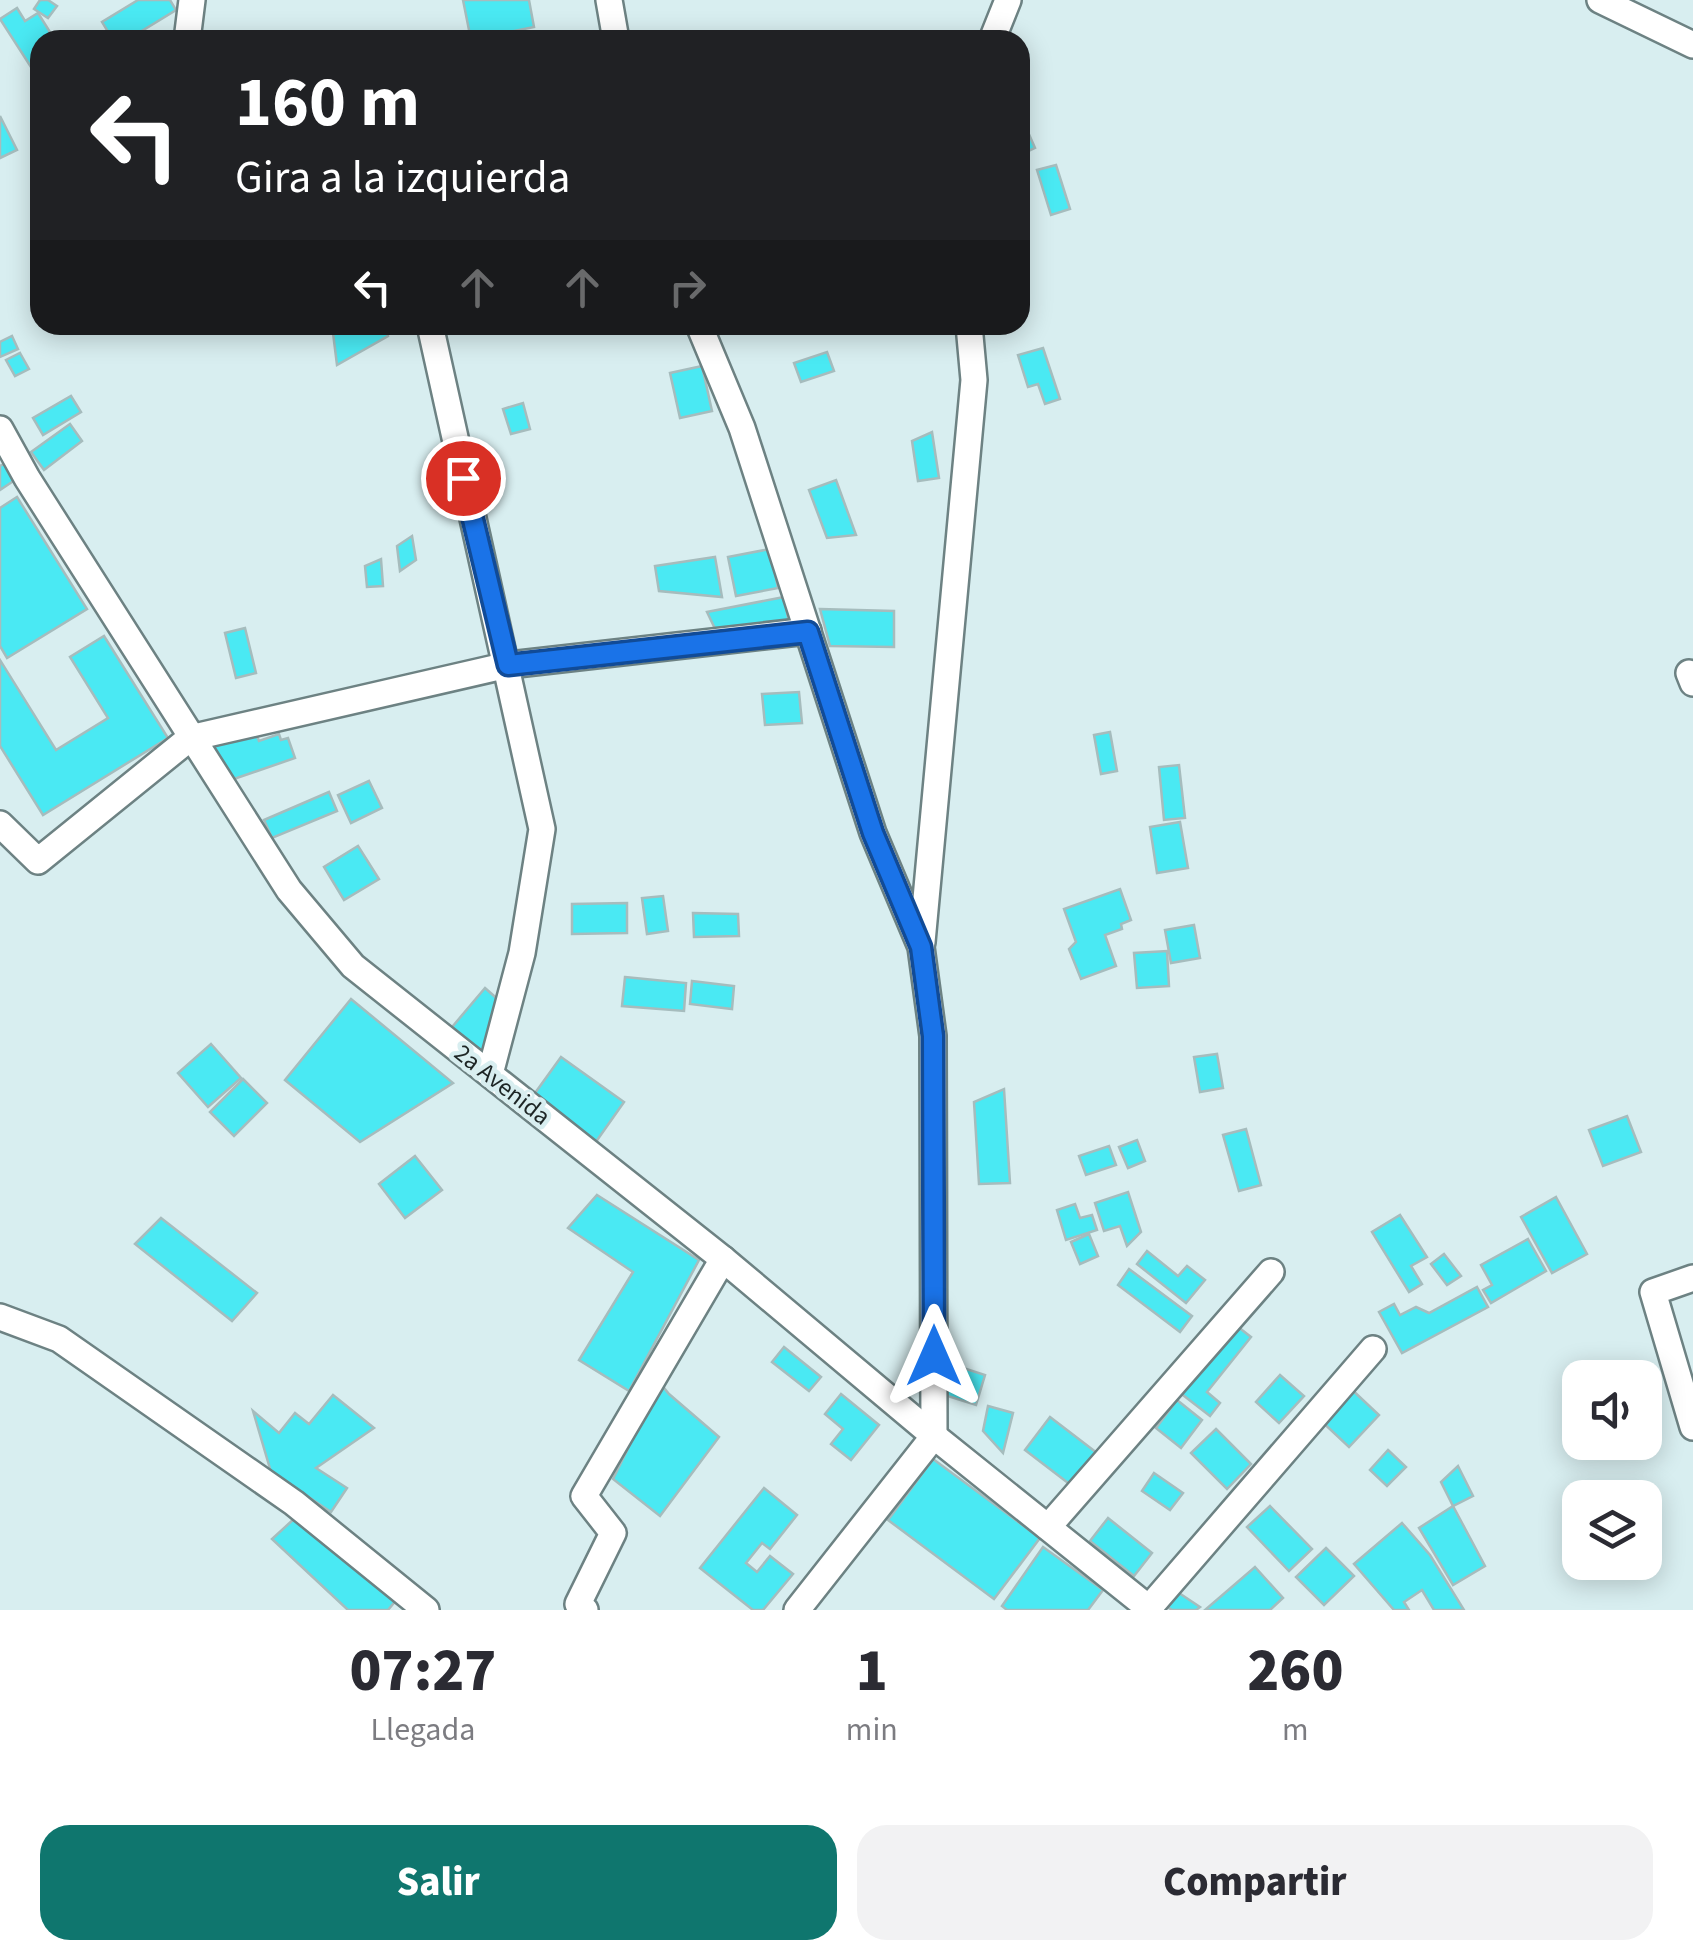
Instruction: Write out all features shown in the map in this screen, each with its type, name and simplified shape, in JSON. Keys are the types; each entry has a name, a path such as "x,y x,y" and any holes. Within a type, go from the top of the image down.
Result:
{"street":[{"path":"188,30 192,0"},
{"path":"608,0 614,30"},
{"path":"996,30 1008,0"},
{"path":"1600,0 1693,45"},
{"path":"432,335 542,830 522,953 490,1074"},
{"path":"703,335 742,428 873,833 921,947"},
{"path":"797,1610 934,1436 933,1036 921,947 974,380 970,335"},
{"name":"2a Avenida","path":"0,428 26,478 190,738 312,921 353,966 723,1259 934,1436 1150,1609"},
{"path":"0,824 38,861 190,738 508,665 808,632"},
{"path":"585,1610 578,1604 613,1532 584,1496 723,1259"},
{"path":"1048,1527 1271,1272"},
{"path":"1693,1278 1653,1292 1693,1427"},
{"path":"0,1317 59,1339 294,1503 426,1610"},
{"path":"1150,1609 1374,1349"}],"building":[{"path":"40,0 57,6 48,18 34,9"},
{"path":"138,0 170,0 176,10 143,30 107,30 102,22"},
{"path":"463,0 529,0 534,27 469,30"},
{"path":"17,8 25,21 38,13 49,30 30,30 30,65 0,19"},
{"path":"0,116 17,150 0,158"},
{"path":"1056,165 1070,209 1051,215 1037,170"},
{"path":"333,335 388,335 388,336 337,365"},
{"path":"12,336 18,349 0,357 0,342"},
{"path":"1043,348 1060,399 1045,404 1038,384 1028,387 1018,355"},
{"path":"827,352 834,371 801,382 794,363"},
{"path":"20,353 29,369 15,376 6,360"},
{"path":"702,366 712,411 680,418 670,373"},
{"path":"71,396 81,412 43,435 33,418"},
{"path":"523,403 530,429 511,434 503,409"},
{"path":"70,424 82,441 44,470 31,452"},
{"path":"932,432 939,478 918,481 912,441"},
{"path":"4,464 15,480 0,490 0,466"},
{"path":"836,480 856,535 827,538 809,490"},
{"path":"17,497 87,609 7,658 0,646 0,508"},
{"path":"412,536 416,560 400,571 397,546"},
{"path":"770,549 778,588 736,596 728,557"},
{"path":"715,557 722,597 659,591 655,566"},
{"path":"381,559 383,586 367,587 365,566"},
{"path":"784,597 789,623 719,637 707,612"},
{"path":"820,609 894,611 894,647 830,646"},
{"path":"245,628 256,673 236,678 225,633"},
{"path":"104,636 168,738 43,815 0,746 0,660 56,750 108,718 70,657"},
{"path":"799,692 802,723 765,725 762,694"},
{"path":"254,729 259,741 279,734 281,740 288,738 295,758 231,780 204,740"},
{"path":"1110,732 1117,771 1101,774 1094,735"},
{"path":"1179,765 1185,818 1164,820 1159,767"},
{"path":"369,781 382,808 351,823 338,795"},
{"path":"329,792 337,811 272,838 264,820"},
{"path":"1180,822 1188,868 1157,873 1150,827"},
{"path":"358,846 379,879 344,900 324,867"},
{"path":"1120,889 1131,920 1121,924 1122,929 1105,935 1116,966 1081,979 1069,949 1076,942 1064,909"},
{"path":"663,896 668,931 647,934 642,898"},
{"path":"627,903 627,933 572,934 572,904"},
{"path":"693,913 738,914 739,936 694,937"},
{"path":"1194,925 1200,958 1171,963 1165,930"},
{"path":"1167,951 1169,986 1137,988 1134,953"},
{"path":"625,977 686,983 684,1011 622,1006"},
{"path":"692,981 734,986 732,1009 690,1004"},
{"path":"485,988 502,1003 491,1044 479,1060 447,1033"},
{"path":"351,999 453,1083 360,1142 285,1080"},
{"path":"211,1044 241,1078 208,1107 178,1073"},
{"path":"1217,1054 1223,1088 1200,1092 1194,1057"},
{"path":"561,1057 624,1102 593,1146 530,1100"},
{"path":"243,1079 267,1103 234,1136 210,1112"},
{"path":"1004,1089 1010,1183 979,1184 974,1102"},
{"path":"1627,1116 1641,1152 1603,1166 1589,1130"},
{"path":"1246,1129 1261,1185 1239,1191 1223,1135"},
{"path":"1137,1140 1145,1161 1128,1168 1119,1147"},
{"path":"1109,1146 1116,1165 1086,1175 1079,1156"},
{"path":"415,1156 442,1190 405,1218 379,1184"},
{"path":"1128,1192 1141,1232 1127,1246 1120,1226 1104,1231 1095,1203"},
{"path":"597,1195 699,1260 629,1391 579,1360 633,1272 568,1228"},
{"path":"1556,1197 1587,1254 1552,1273 1521,1217"},
{"path":"1075,1204 1080,1218 1092,1215 1097,1230 1066,1240 1057,1210"},
{"path":"1400,1215 1427,1257 1411,1266 1422,1284 1409,1292 1372,1232"},
{"path":"161,1218 257,1293 232,1321 135,1244"},
{"path":"1089,1234 1098,1256 1080,1264 1071,1242"},
{"path":"1528,1239 1546,1271 1491,1303 1483,1290 1492,1285 1481,1265"},
{"path":"1147,1251 1178,1276 1187,1266 1205,1280 1186,1303 1137,1264"},
{"path":"1444,1254 1461,1276 1447,1285 1431,1264"},
{"path":"1129,1269 1192,1316 1180,1332 1118,1285"},
{"path":"1477,1287 1488,1307 1402,1353 1379,1312 1394,1304 1400,1315 1416,1307 1429,1313"},
{"path":"1233,1323 1251,1337 1207,1392 1220,1403 1210,1416 1179,1392"},
{"path":"784,1347 821,1377 809,1391 772,1362"},
{"path":"948,1363 985,1375 976,1405 938,1393"},
{"path":"1280,1375 1304,1396 1279,1423 1256,1402"},
{"path":"660,1383 719,1437 660,1516 613,1479"},
{"path":"1348,1386 1379,1415 1349,1447 1318,1418"},
{"path":"841,1394 879,1425 851,1460 831,1444 843,1429 825,1414"},
{"path":"333,1395 374,1428 316,1468 347,1488 331,1512 271,1472 253,1411 279,1433 295,1413 309,1424"},
{"path":"1177,1400 1202,1420 1181,1448 1156,1428"},
{"path":"988,1406 1013,1413 1003,1453 983,1431"},
{"path":"1050,1417 1097,1453 1072,1486 1025,1450"},
{"path":"1216,1429 1251,1464 1227,1489 1191,1453"},
{"path":"1388,1450 1406,1467 1387,1486 1370,1470"},
{"path":"933,1459 1040,1538 994,1599 888,1520"},
{"path":"1458,1466 1473,1496 1453,1506 1441,1482"},
{"path":"1154,1473 1183,1493 1170,1510 1142,1491"},
{"path":"764,1488 797,1515 770,1549 762,1543 746,1563 757,1572 770,1556 793,1574 763,1610 753,1610 700,1568"},
{"path":"1270,1506 1312,1549 1289,1571 1247,1527"},
{"path":"1453,1506 1485,1566 1453,1585 1419,1528"},
{"path":"295,1518 398,1598 388,1610 348,1610 272,1539"},
{"path":"1108,1518 1152,1553 1134,1576 1090,1541"},
{"path":"1402,1523 1430,1555 1464,1610 1434,1610 1422,1590 1404,1602 1409,1610 1394,1610 1354,1564"},
{"path":"1043,1547 1103,1590 1088,1610 1007,1610 1002,1606"},
{"path":"1326,1548 1354,1576 1324,1605 1296,1577"},
{"path":"1255,1567 1283,1598 1270,1610 1205,1610"},
{"path":"1176,1591 1200,1607 1172,1610 1166,1606"}],"route":[{"path":"463,478 508,665 808,632 873,833 921,947 933,1036 934,1356"}]}
